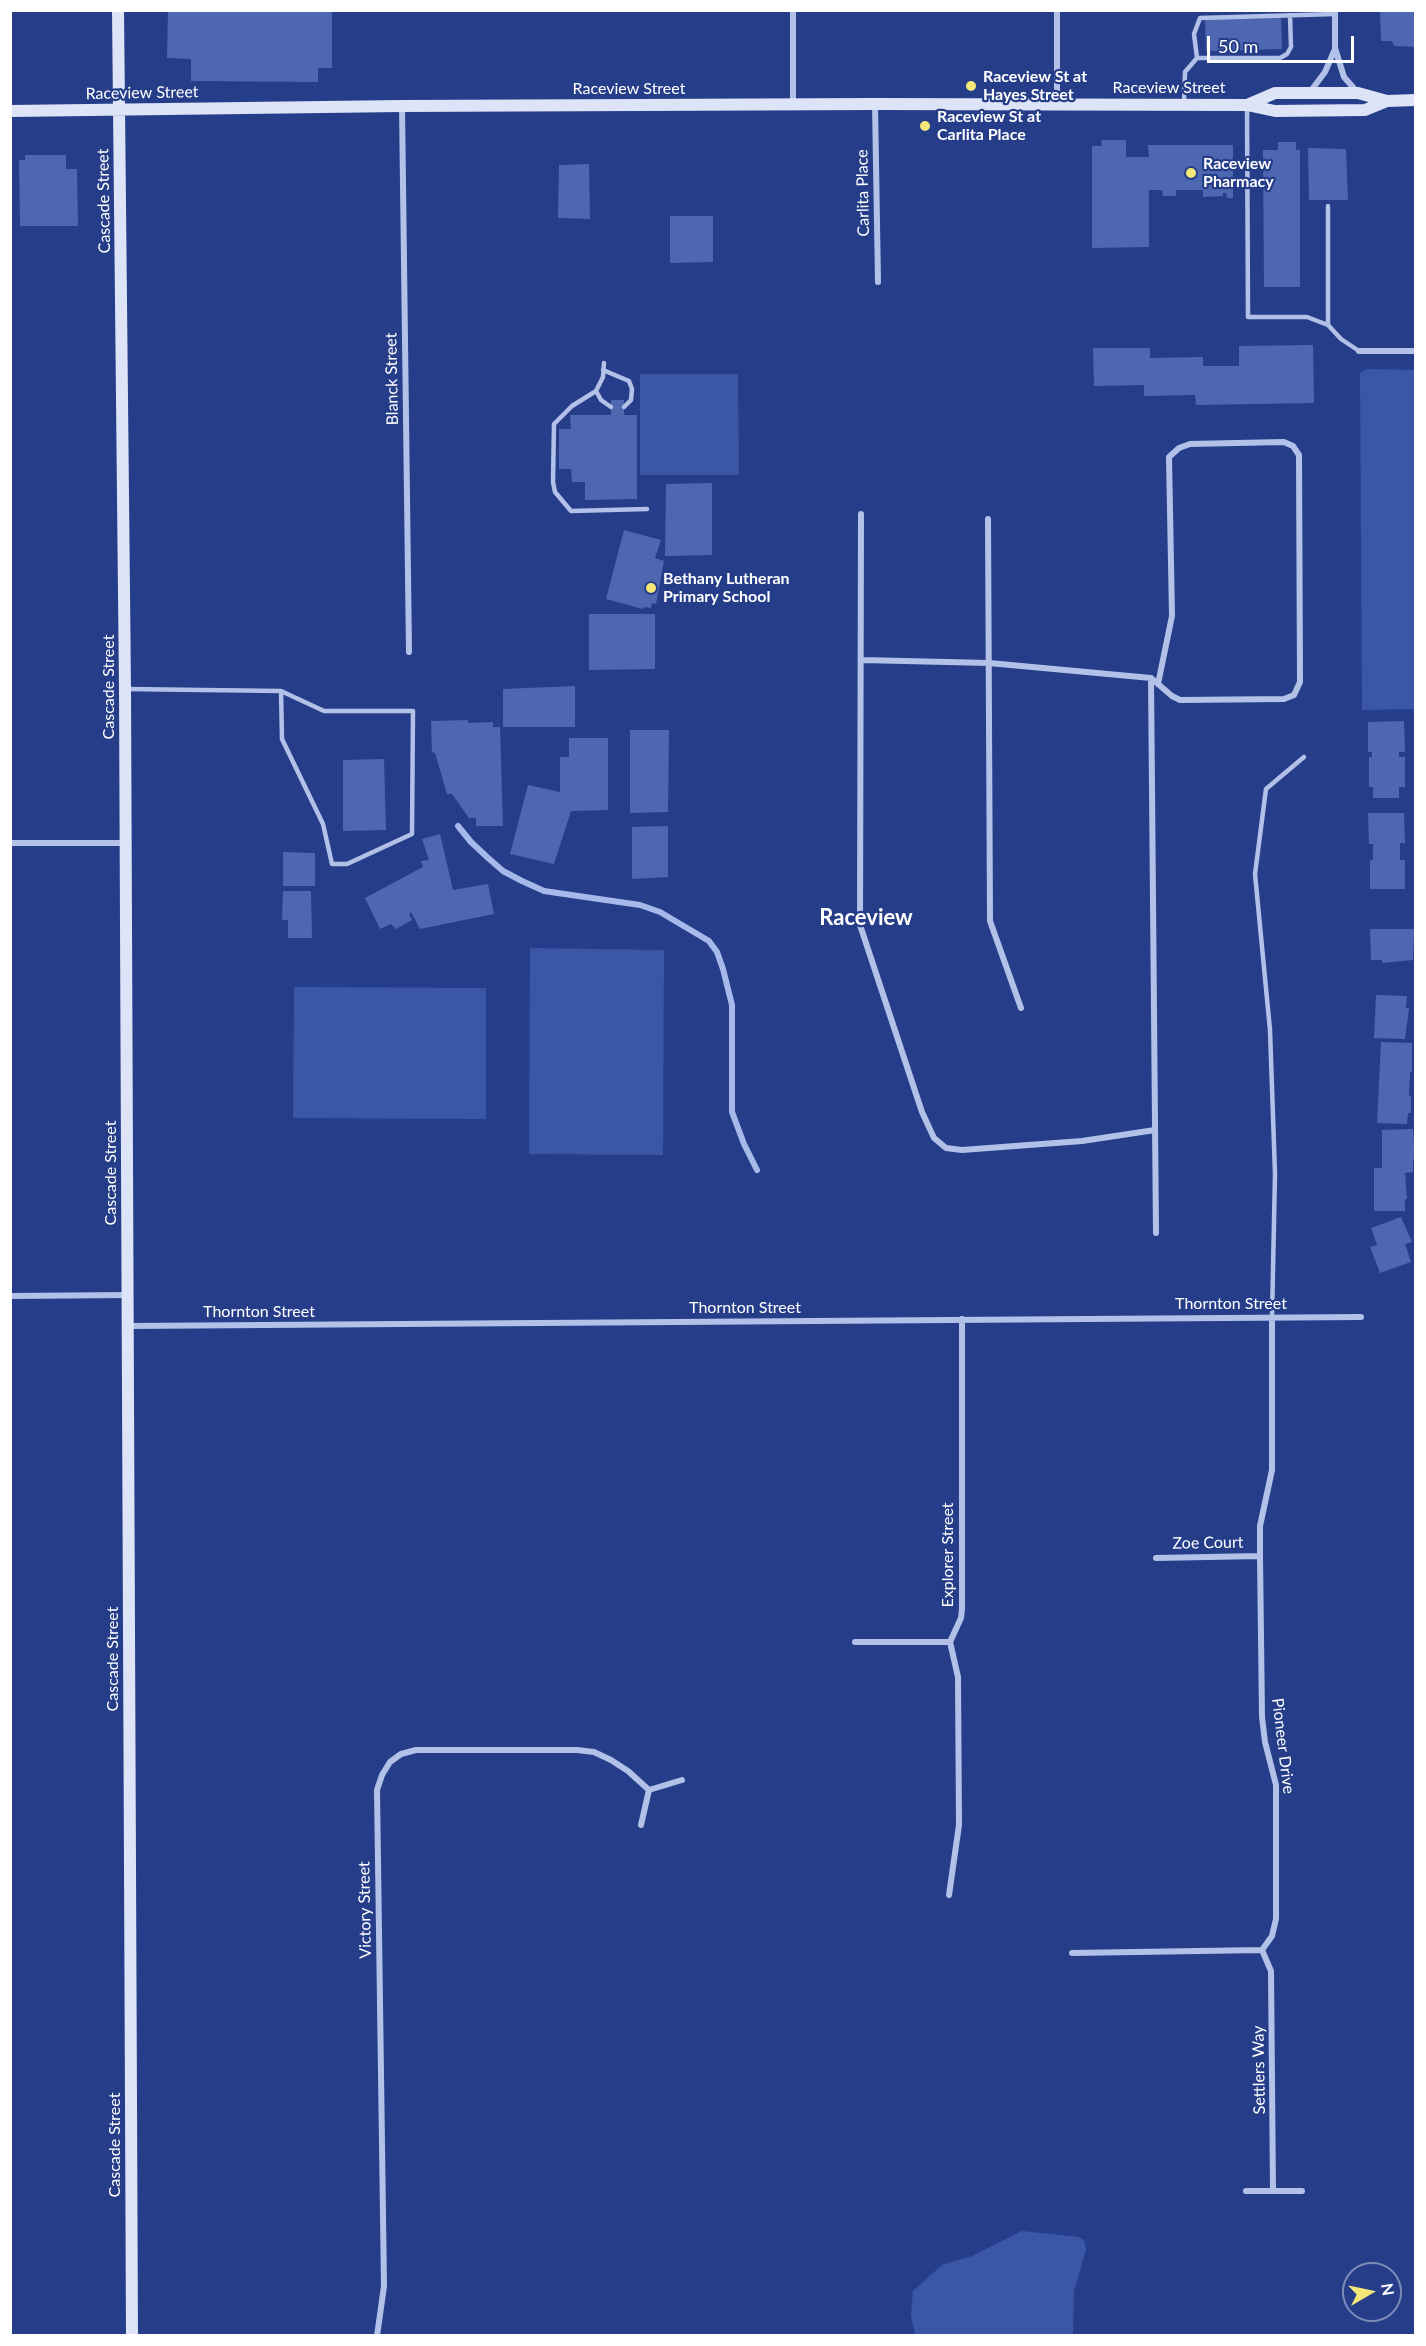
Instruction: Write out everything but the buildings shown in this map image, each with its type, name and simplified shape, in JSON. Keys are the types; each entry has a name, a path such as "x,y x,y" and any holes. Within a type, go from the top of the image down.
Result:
{"main road":[{"name":"Cascade Street","path":"118,10 129,1295 132,2336"},
{"name":"Raceview Street","path":"1247,105 1275,93 1358,93 1387,101 1416,100"},
{"name":"Raceview Street","path":"10,111 402,106 875,104 1247,105 1275,111 1365,110 1387,101"}],"street":[{"path":"793,10 794,105"},
{"path":"1057,10 1057,104"},
{"path":"1335,12 1335,48 1344,77 1358,93"},
{"path":"1310,92 1325,72 1335,48"},
{"name":"Carlita Place","path":"875,104 878,282"},
{"name":"Blanck Street","path":"402,106 409,652"},
{"path":"1359,351 1416,351"},
{"path":"862,660 989,663 1151,678 1158,684 1172,696 1180,700 1284,699 1294,695 1300,682 1300,670 1299,455 1293,446 1284,442 1190,444 1179,448 1169,457 1172,616 1158,684"},
{"path":"861,514 860,925 922,1112 934,1138 946,1148 962,1150 1082,1141 1155,1130"},
{"path":"988,519 990,921 1021,1008"},
{"path":"1151,678 1156,1233"},
{"path":"10,843 126,843"},
{"path":"10,1296 129,1295"},
{"name":"Pioneer Drive","path":"1262,1950 1272,1936 1276,1919 1276,1785 1265,1742 1262,1717 1260,1556 1260,1526 1272,1470 1272,1317"},
{"name":"Thornton Street","path":"128,1326 1361,1317"},
{"name":"Explorer Street","path":"950,1642 963,1609 962,1319"},
{"name":"Zoe Court","path":"1156,1558 1260,1556"},
{"path":"855,1642 950,1642 958,1677 959,1825 949,1895"},
{"name":"Victory Street","path":"377,2336 384,2286 377,1790 382,1775 390,1762 401,1754 416,1750 577,1750 594,1752 611,1760 628,1771 649,1790"},
{"path":"641,1825 649,1790 682,1780"},
{"path":"1072,1953 1262,1950"},
{"name":"Settlers Way","path":"1262,1950 1271,1971 1273,2191"},
{"path":"1246,2191 1302,2192"}],"lane":[{"path":"1184,105 1185,72 1197,58 1194,34 1200,18 1335,12"},
{"path":"1197,58 1280,58 1287,54 1291,46 1290,15"},
{"path":"1247,105 1248,317 1307,316 1328,325 1341,339 1359,351"},
{"path":"1328,206 1328,325"},
{"path":"604,363 603,377 596,391 572,406 554,424 553,482 555,492 571,511 647,508"},
{"path":"603,370 629,381 632,389 631,400 624,407"},
{"path":"596,391 600,400 611,407"},
{"path":"125,689 281,691 324,711 413,711 412,834 347,864 332,864 323,824 282,740 281,691"},
{"path":"1272,1317 1275,1174 1271,1066 1255,874 1266,789 1304,757"}],"shaded area":[{"path":"1367,369 1415,370 1415,709 1362,710 1360,373"},
{"path":"640,374 738,374 739,475 640,475"},
{"path":"530,948 664,950 663,1155 529,1154"},
{"path":"294,987 486,988 486,1119 293,1118"},
{"path":"1022,2231 1079,2237 1084,2240 1086,2250 1074,2291 1073,2335 915,2335 911,2315 913,2291 942,2265 972,2256"}],"waterway":[{"path":"458,826 471,842 503,871 522,881 544,891 640,905 660,912 709,941 717,952 732,1005 732,1112 757,1170"}],"place":[{"name":"Raceview St at Hayes Street","path":"971,86"},
{"name":"Raceview St at Carlita Place","path":"925,126"},
{"name":"Raceview Pharmacy","path":"1191,173"},
{"name":"Bethany Lutheran Primary School","path":"651,588"}],"district":[{"name":"Raceview","path":"866,918"}]}
